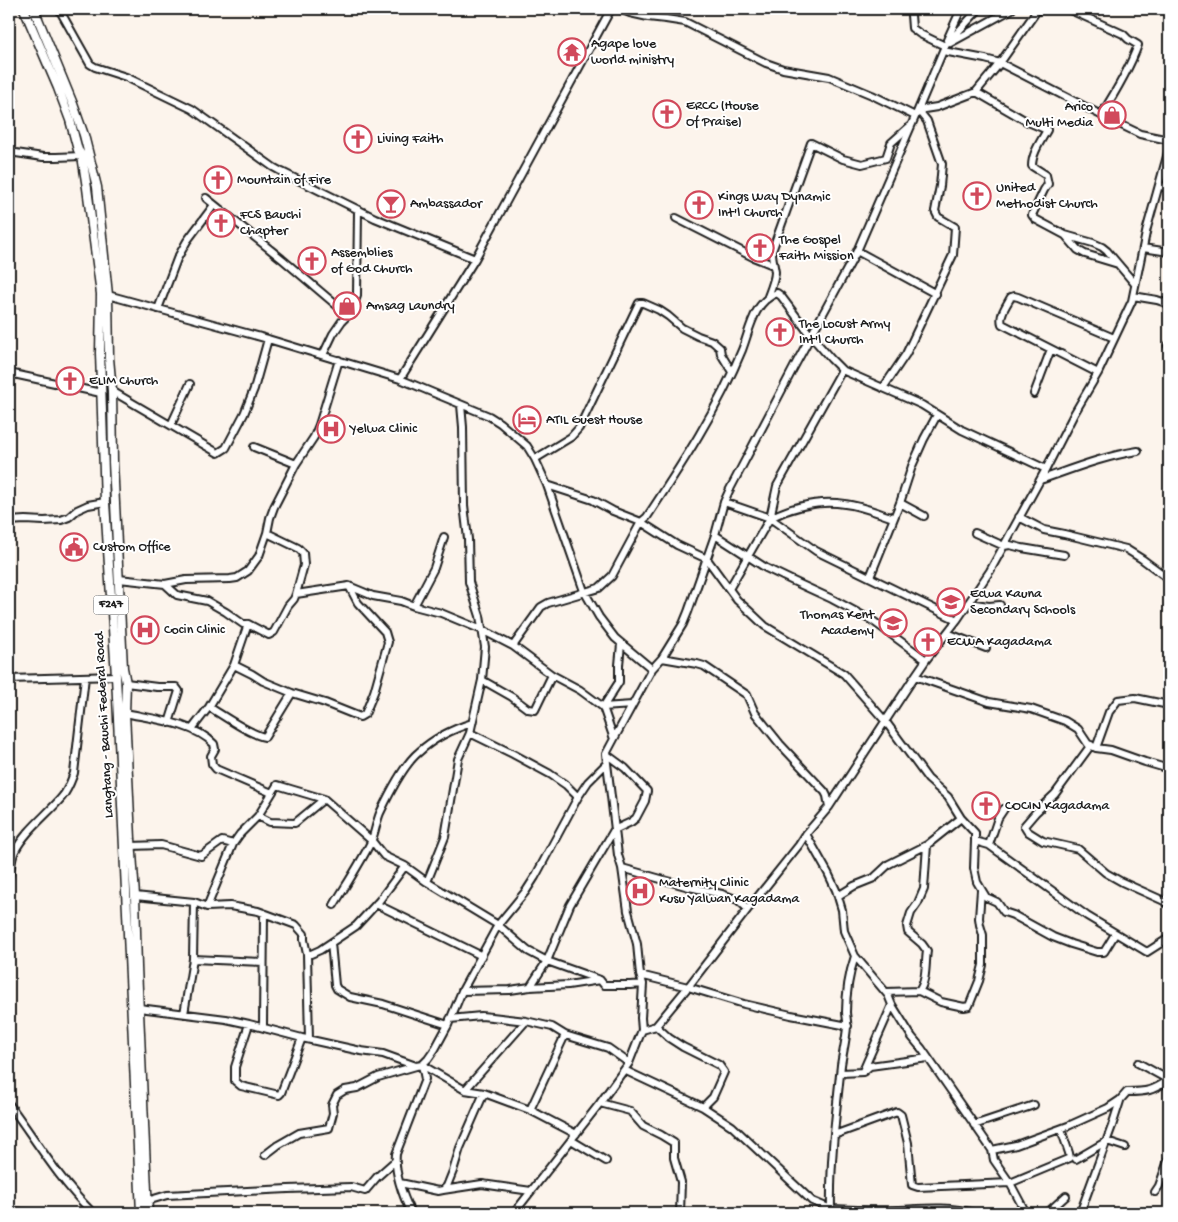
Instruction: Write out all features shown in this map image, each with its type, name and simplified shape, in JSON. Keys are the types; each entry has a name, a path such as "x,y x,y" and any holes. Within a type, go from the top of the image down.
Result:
{"main road":[{"name":"Langtang - Bauchi Federal Road","path":"24,9 58,88 70,120 78,150 82,156 104,294 100,353 105,502 116,676 130,1006 143,1213"},
{"name":"F247","path":"34,9 74,104 97,187 112,391 113,462 123,668 126,683 125,713 135,896 147,1201 143,1213"}],"street":[{"path":"59,9 90,64 126,77 192,109 273,167 375,218 475,259"},
{"path":"400,379 475,259 611,9"},
{"path":"620,9 648,18 666,18 685,22 783,69 829,77 917,113 927,121 942,164 935,211 938,217 955,227 953,255 906,354 883,388"},
{"path":"913,9 911,15 912,28 944,48 1000,64 1140,134 1169,140"},
{"path":"514,1213 629,1064 642,1030 643,984 640,975 637,944 628,911 622,868 618,855 606,754 652,669 662,658 685,618 707,559 724,502 857,251 961,9"},
{"path":"944,48 979,9"},
{"path":"944,48 1012,9"},
{"path":"917,113 976,92 1000,64 1038,9"},
{"path":"1068,9 1123,34 1138,45 1122,80 1101,115"},
{"path":"976,92 1028,122 1047,130 1032,159 1032,166 1046,175 1048,184 1032,214 1035,218 1065,235 1093,243 1107,251 1135,284"},
{"path":"767,299 775,272 772,252 811,143 843,159 862,164 886,158 891,142 912,124"},
{"path":"642,1030 656,1026 829,807 915,676 957,620 990,571 1098,373 1132,301 1143,248 1169,149"},
{"path":"9,152 43,157 82,156"},
{"path":"1159,185 1169,189"},
{"path":"206,198 348,315"},
{"path":"158,309 181,253 214,205"},
{"path":"324,355 333,334 351,312 358,296 358,210"},
{"path":"676,218 753,257 773,265"},
{"path":"1065,235 1078,250 1085,254 1118,264"},
{"path":"1143,248 1169,252"},
{"path":"857,251 936,294"},
{"path":"513,646 541,607 548,603 599,588 612,576 641,522 647,517 675,474 722,392 742,350 755,313 761,304 777,293 811,336 842,370 922,405 974,436 1046,470"},
{"path":"104,294 324,355 400,379 489,416 500,423 527,446 535,459 547,485 585,592 602,622 621,644 652,669"},
{"path":"1098,373 1002,324 1001,315 1011,297 1014,296 1114,338"},
{"path":"1133,296 1169,304"},
{"path":"535,459 571,437 579,428 639,303 644,303 659,310 682,328 712,341 720,348 721,354 732,372"},
{"path":"112,391 218,453 226,448 244,414 254,389 268,339"},
{"path":"1034,394 1051,349"},
{"path":"119,579 165,584 186,580 237,578 248,571 258,556 268,533 274,507 296,464 314,437 339,360"},
{"path":"729,589 770,518 777,486 842,370"},
{"path":"9,373 101,393"},
{"path":"171,425 190,384"},
{"path":"427,882 445,838 458,759 470,733 482,680 485,648 480,616 469,582 468,539 464,505 461,405"},
{"path":"870,577 900,503 912,466 937,415"},
{"path":"254,447 296,464"},
{"path":"1040,480 1107,458 1138,451"},
{"path":"547,485 593,500 641,522 677,545 707,559 737,600 765,626 844,674 886,722 928,778 948,798 960,818 975,833 974,868 977,882 986,897 997,902 1004,912 1053,937 1097,952 1104,952 1116,934"},
{"path":"9,521 61,520 69,517 77,510 105,502"},
{"path":"724,502 770,518 816,551 957,620"},
{"path":"770,518 786,510 826,502 847,504 894,518"},
{"path":"900,503 924,516"},
{"path":"1020,517 1044,530 1126,549 1169,579"},
{"path":"165,584 178,595 208,601 243,624 248,624 272,634 294,599 304,565 303,553 298,548 268,533"},
{"path":"975,533 1004,546 1010,545 1064,555"},
{"path":"715,535 766,568 832,599 873,621 926,660"},
{"path":"414,606 434,568 444,537"},
{"path":"296,594 349,586 373,596 401,601 441,612 482,630 513,646 552,675 580,690 603,708 614,739"},
{"path":"234,665 263,681 292,693 325,703 360,717 365,714 374,692 388,642 385,632 358,603 349,586"},
{"path":"968,603 989,606 1000,605"},
{"path":"192,729 209,707 234,665 248,624"},
{"path":"947,633 986,648"},
{"path":"603,708 619,682 621,644"},
{"path":"662,658 704,666 746,695 755,713 780,744 825,792 829,807"},
{"path":"482,680 528,709 535,710 552,675"},
{"path":"9,679 116,676"},
{"path":"915,676 988,702 1031,709 1065,721 1078,729 1088,744 1094,747 1111,750 1169,769"},
{"path":"9,877 16,850 26,836 62,797 74,773 85,677"},
{"path":"126,683 157,688 177,688 179,691 169,722"},
{"path":"209,707 240,726 265,738 292,693"},
{"path":"1169,705 1135,698 1118,700 1109,712 1094,747 1055,794 1024,826 1027,831 1043,841 1078,849 1106,874 1169,905"},
{"path":"603,708 632,705"},
{"path":"125,713 192,729 214,744 215,749 211,756 212,764 216,769 272,794"},
{"path":"334,905 372,841 380,814 399,777 414,756 438,738 456,728 472,723"},
{"path":"470,733 550,774 566,785 578,797"},
{"path":"530,987 547,961 570,905 614,830 636,818 645,801 648,791 626,768 606,754"},
{"path":"264,1155 278,1144 299,1133 329,1128 333,1113 332,1105 337,1096 345,1090 357,1088 378,1077 419,1065 428,1059 435,1049 462,991 498,925 535,877 588,782 607,763"},
{"path":"207,908 233,844 258,816 277,785 324,799 372,841 384,856 405,866 427,882 498,925 528,951 547,961 600,980 604,985 643,984"},
{"path":"258,816 270,822 295,823 324,799"},
{"path":"989,845 998,818 1004,808"},
{"path":"838,896 854,886 874,878 889,864 927,845 960,818"},
{"path":"806,834 828,873 838,896 842,910 844,931 855,956 886,992 912,1037 992,1150 994,1160 1010,1183 1026,1213"},
{"path":"131,846 161,845 201,856 222,841 233,844"},
{"path":"975,841 989,845 1086,916 1147,952 1169,938"},
{"path":"919,991 924,980 926,950 908,932 907,926 911,913 921,898 924,889 927,845"},
{"path":"307,954 314,953 356,926 376,904 405,866"},
{"path":"622,868 689,887 722,894 738,900 748,908"},
{"path":"886,992 919,991 941,1002 964,1007 969,1006 983,965 983,935 979,918 982,890"},
{"path":"135,896 194,902 207,908 230,906 258,910 296,925 301,930 304,934 307,954 306,1039 279,1095 241,1086 235,1081 235,1067 249,1024"},
{"path":"184,1014 192,960 194,902"},
{"path":"376,904 482,956"},
{"path":"263,1027 264,913"},
{"path":"330,943 335,984 337,989 350,997 384,1004 449,1022 481,1016 526,1021 552,1027 566,1035 608,1048 629,1064"},
{"path":"832,1211 830,1184 834,1135 840,1073 848,1026 846,1013 848,990 855,956"},
{"path":"192,960 263,962"},
{"path":"640,975 744,1004 848,1026"},
{"path":"462,991 568,986 600,980"},
{"path":"863,1072 892,1005"},
{"path":"140,1008 226,1019 306,1039 384,1054 419,1065 464,1090 484,1093 530,1110 574,1137 606,1161"},
{"path":"464,1090 526,1021"},
{"path":"656,1026 683,1047 719,1065 724,1072 713,1097 703,1107"},
{"path":"530,1110 566,1035"},
{"path":"840,1073 863,1072 870,1066 928,1058"},
{"path":"1138,1063 1169,1080"},
{"path":"411,1213 404,1199 395,1161 425,1079 419,1065"},
{"path":"624,1070 703,1107 732,1126 812,1201 832,1211 934,1209 961,1210 974,1213"},
{"path":"992,1150 1016,1146 1061,1129 1108,1108 1120,1100 1127,1092 1149,1091 1169,1080"},
{"path":"443,1190 447,1186 460,1148 484,1093"},
{"path":"1082,1208 1120,1100"},
{"path":"9,1104 55,1168 89,1209 88,1213"},
{"path":"600,1104 630,1111 643,1126 674,1143 674,1158 681,1182 680,1213"},
{"path":"974,1125 1034,1105"},
{"path":"834,1135 897,1112 900,1115 908,1143 912,1185 918,1186 1010,1183 1070,1158 1061,1129"},
{"path":"1076,1159 1107,1141 1125,1147"},
{"path":"1155,1192 1169,1158"},
{"path":"147,1201 168,1195 288,1189 351,1187 365,1191 376,1177 395,1161"},
{"path":"400,1184 438,1191 482,1184 531,1191"},
{"path":"1047,1213 1066,1196"},
{"path":"9,1212 34,1213"},
{"path":"127,1213 143,1213"}],"place":[{"name":"Agape love world ministry","path":"572,52"},
{"name":"ERCC (House Of Praise)","path":"667,114"},
{"name":"Arico Multi Media","path":"1112,115"},
{"name":"Living Faith","path":"358,139"},
{"name":"Mountain of Fire","path":"218,180"},
{"name":"United Methodist Church","path":"977,196"},
{"name":"Ambassador","path":"391,204"},
{"name":"Kings Way Dynamic Int'l Church","path":"699,205"},
{"name":"FCS Bauchi Chapter","path":"221,223"},
{"name":"The Gospel Faith Mission","path":"760,248"},
{"name":"Assemblies of God Church","path":"312,261"},
{"name":"Amsag Laundry","path":"347,306"},
{"name":"The Locust Army Int'l Church","path":"780,332"},
{"name":"ELIM Church","path":"70,381"},
{"name":"ATIL Guest House","path":"527,420"},
{"name":"Yelwa Clinic","path":"331,429"},
{"name":"Custom Office","path":"74,547"},
{"name":"Ecwa Kauna Secondary Schools","path":"951,602"},
{"name":"Thomas Kent Academy","path":"893,623"},
{"name":"Cocin Clinic","path":"145,630"},
{"name":"ECWA Kagadama","path":"928,642"},
{"name":"COCIN Kagadama","path":"986,806"},
{"name":"Maternity Clinic Kusu Yalwan Kagadama","path":"640,891"}]}
